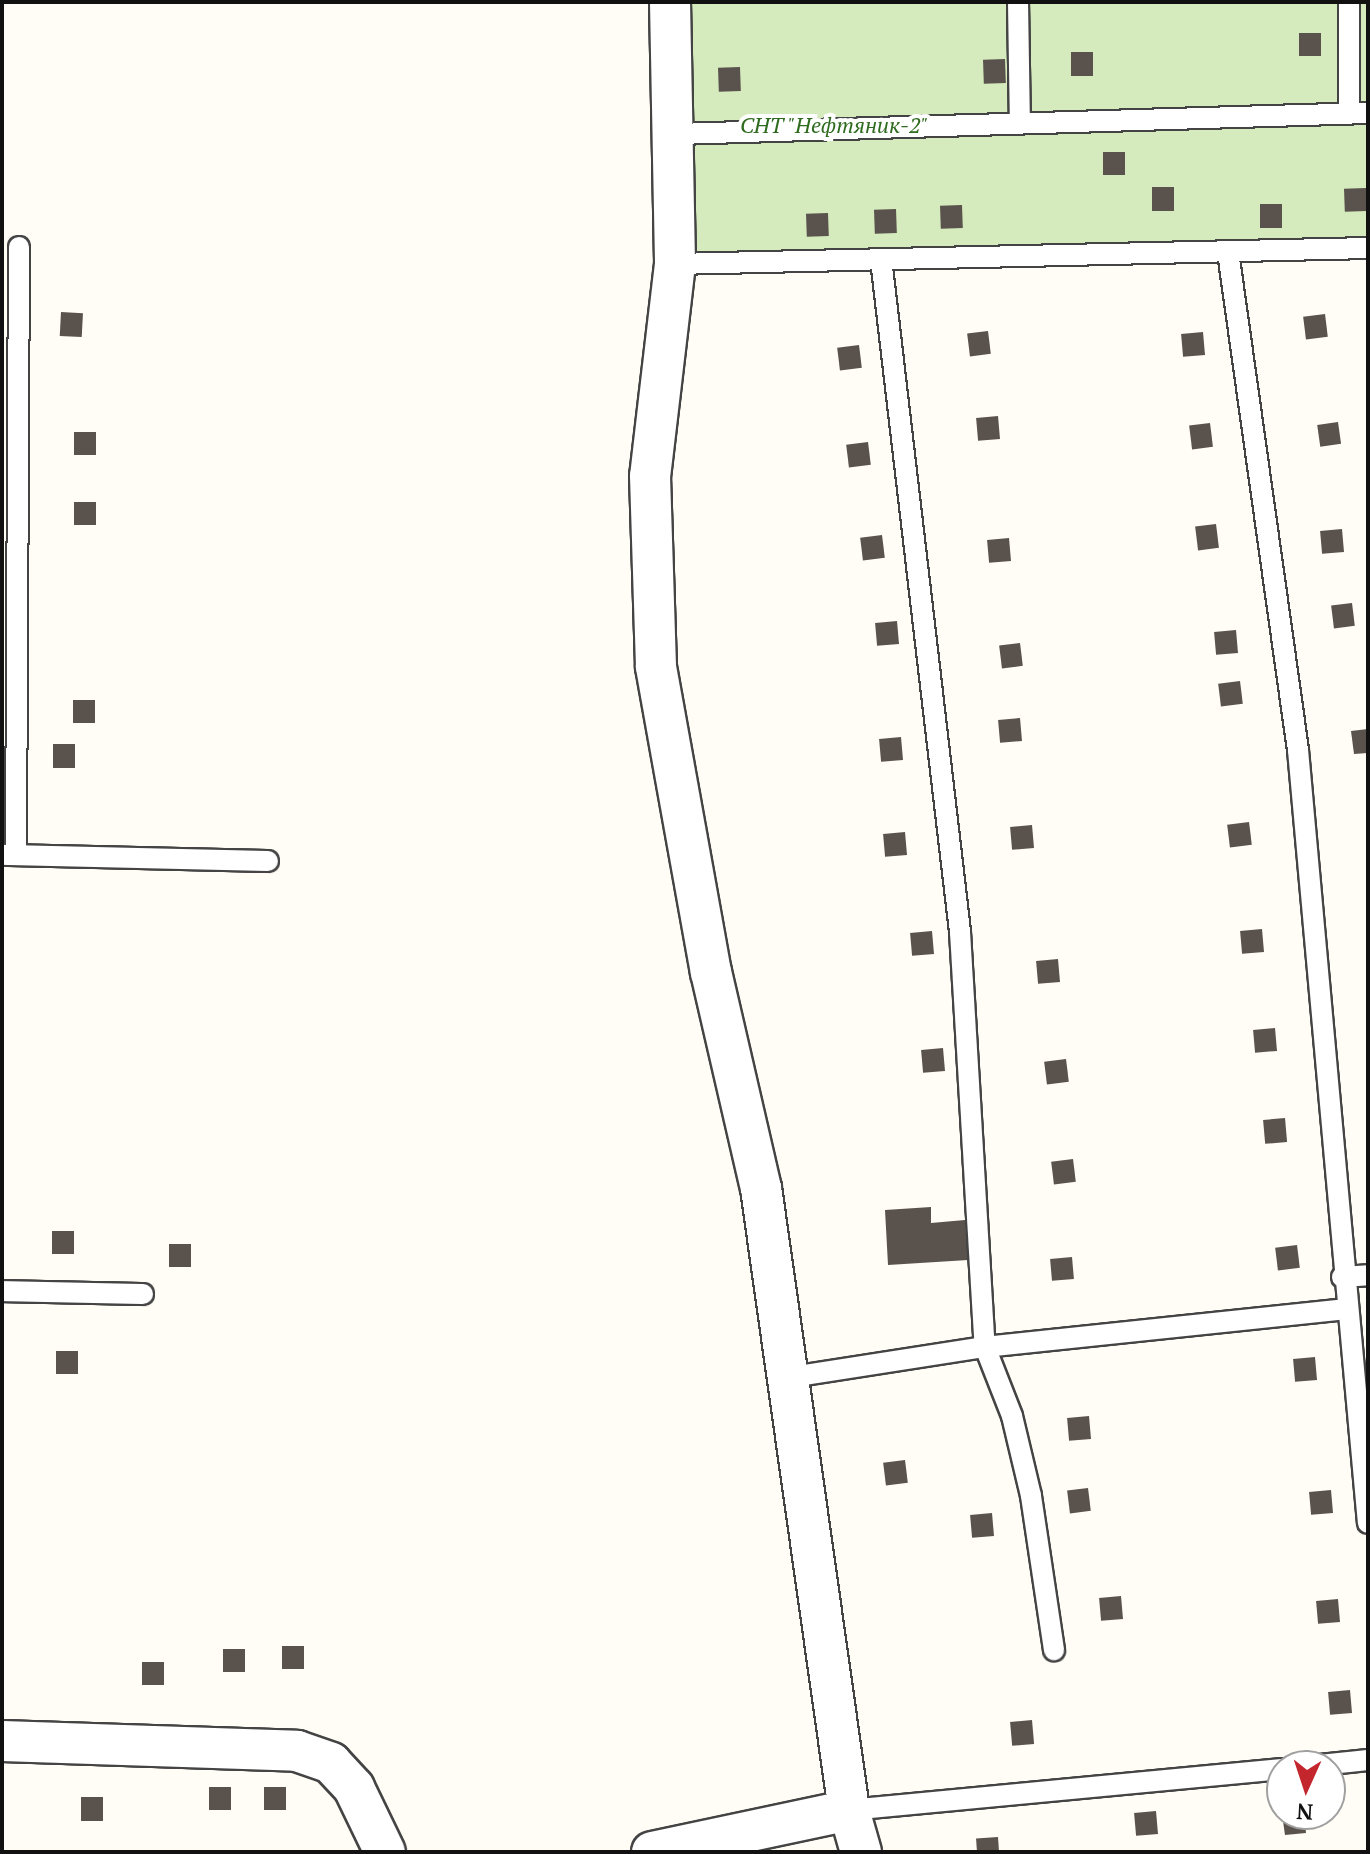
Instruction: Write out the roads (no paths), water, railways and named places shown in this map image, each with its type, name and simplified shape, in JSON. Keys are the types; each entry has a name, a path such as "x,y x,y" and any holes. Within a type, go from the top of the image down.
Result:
{"street":[{"path":"670,2 677,134 675,264 650,476 656,667 711,972 761,1188 791,1377 849,1810 861,1852"},
{"path":"2,1741 297,1751 331,1763 354,1788 385,1852"},
{"path":"652,1852 849,1810"}],"lane":[{"path":"1018,2 1020,123"},
{"path":"677,134 1358,113 1349,2"},
{"path":"19,247 9,855 268,861"},
{"path":"675,264 1368,248"},
{"path":"1228,252 1298,750 1344,1309 1368,1523"},
{"path":"881,259 960,932 985,1347 1012,1416 1031,1496 1054,1650"},
{"path":"1342,1277 1368,1275"},
{"path":"2,1291 143,1294"},
{"path":"791,1377 985,1347 1344,1309"},
{"path":"1346,1762 1368,1760"},
{"path":"849,1810 1266,1771"}],"park label":[{"name":"СНТ \"Нефтяник-2\"","path":"834,125"}]}
